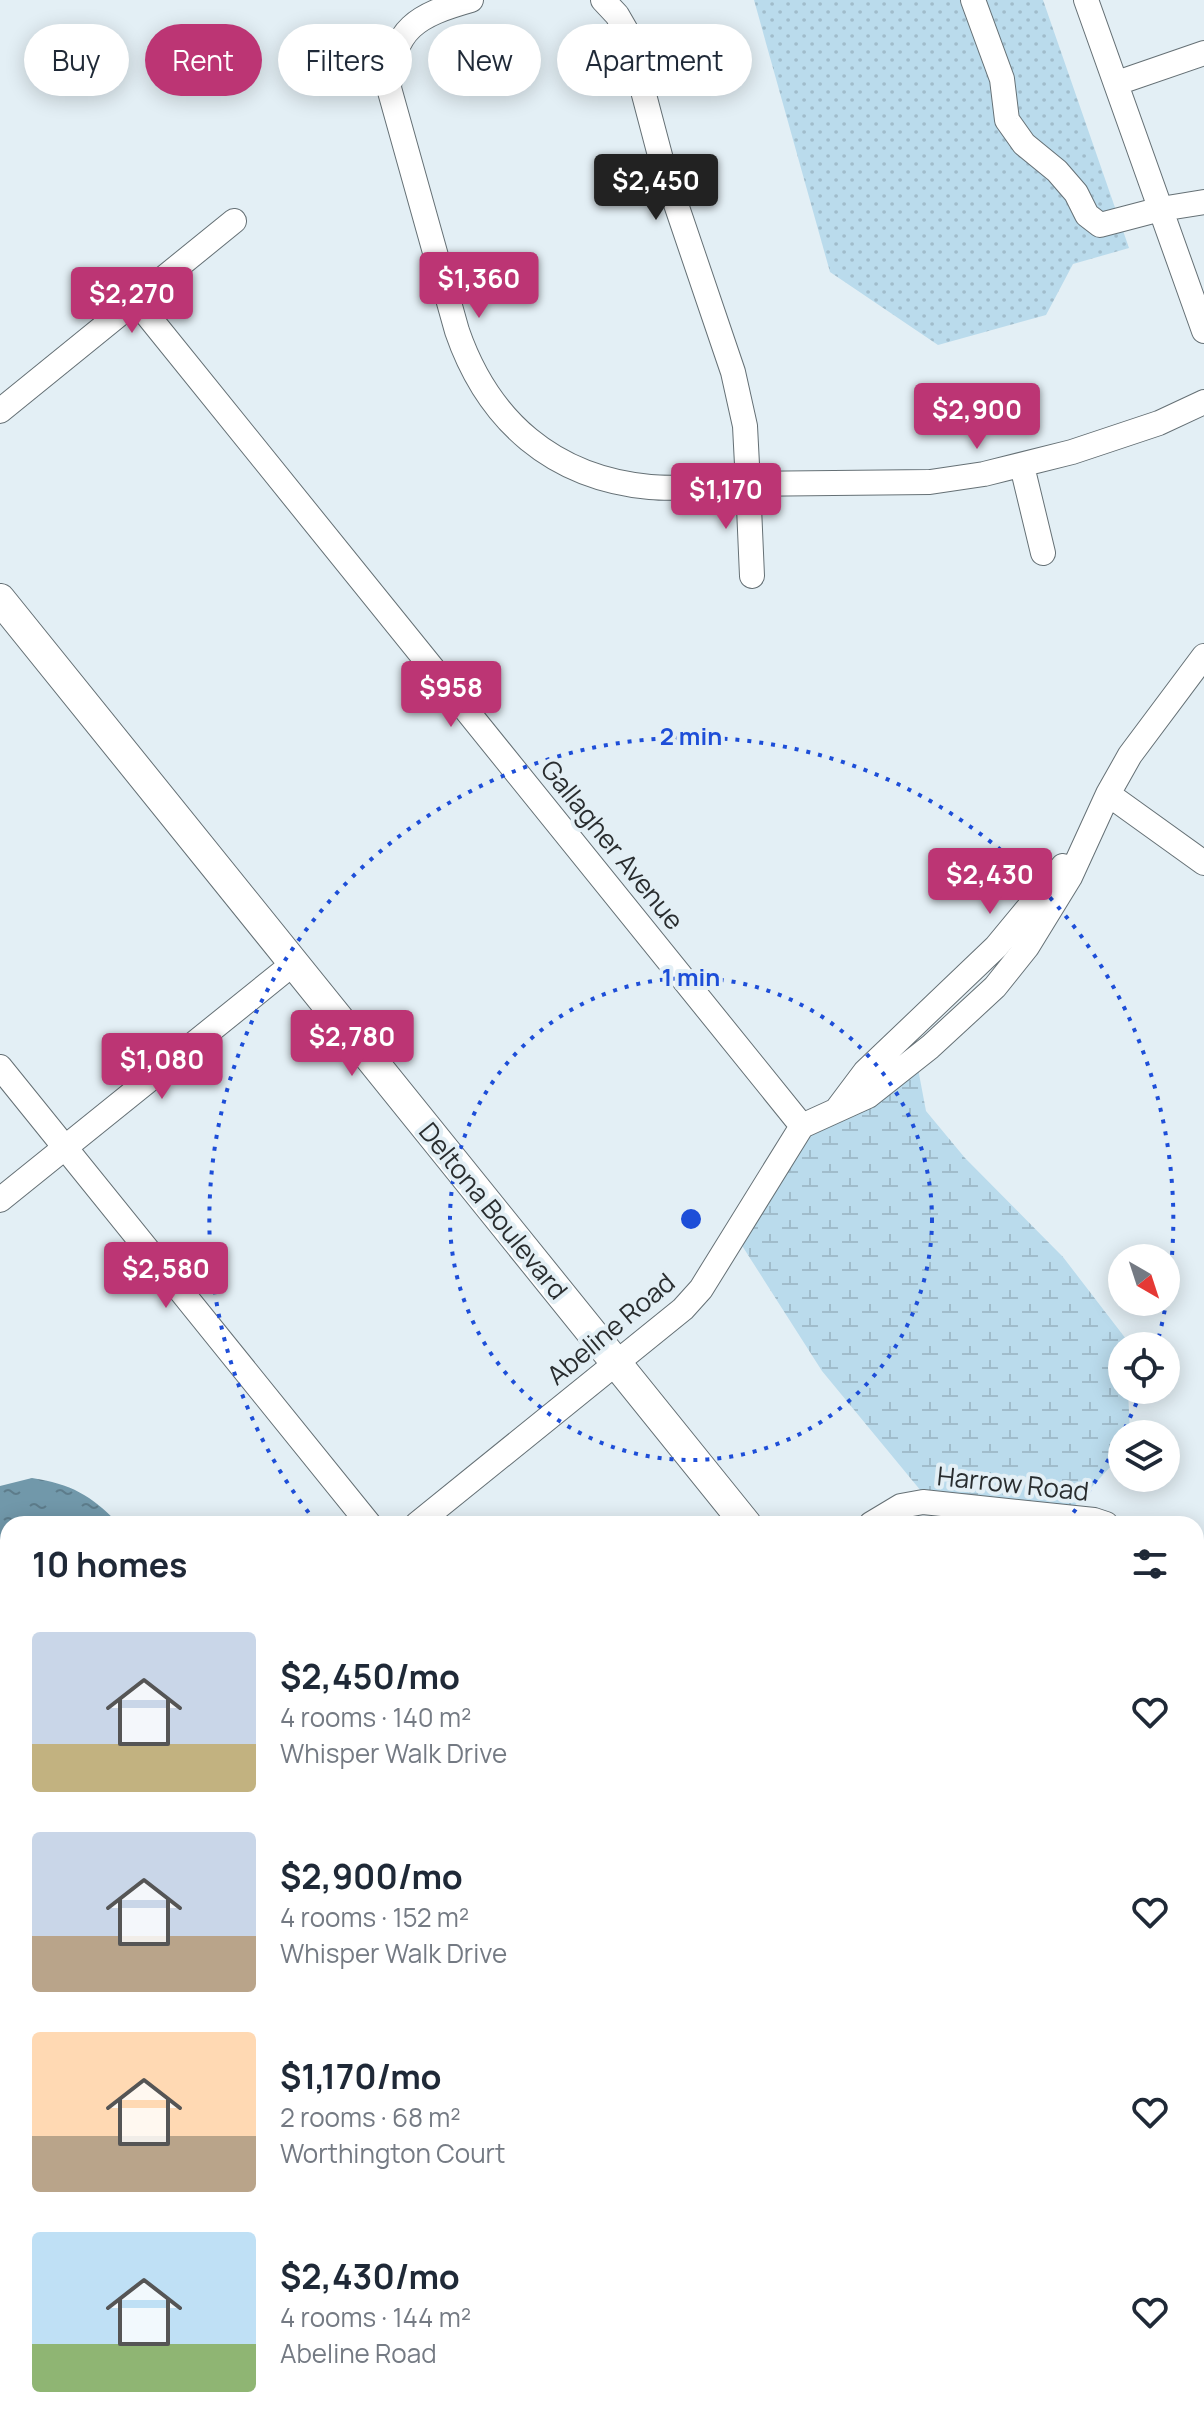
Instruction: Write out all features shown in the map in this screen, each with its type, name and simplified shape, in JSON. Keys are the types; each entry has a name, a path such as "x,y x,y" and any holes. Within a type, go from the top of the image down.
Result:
{"main road":[{"name":"Deltona Boulevard","path":"0,599 740,1516"}],"street":[{"path":"471,0 435,10 418,20 394,53 389,88 467,359 482,389 500,413 526,438 553,457 589,474 620,483 653,487 930,482 1022,466 1159,423 1204,402"},
{"path":"603,0 628,34 662,163 733,372 745,426 752,576"},
{"path":"973,0 1002,79 1007,120 1024,144 1057,171 1076,193 1087,215 1100,225 1161,209 1204,202"},
{"path":"1086,0 1204,331"},
{"path":"1117,83 1204,53"},
{"path":"0,411 234,221"},
{"name":"Gallagher Avenue","path":"136,301 802,1126"},
{"path":"1022,466 1043,553"},
{"path":"802,1126 868,1096 930,1047 995,987 1027,947 1070,877 1108,794 1130,755 1204,656"},
{"path":"1108,794 1204,863"},
{"path":"0,1200 294,963"},
{"path":"0,1067 363,1516"},
{"name":"Abeline Road","path":"427,1516 683,1309 701,1289 802,1126"},
{"name":"Harrow Road","path":"881,1516 901,1506 923,1502 1056,1516"}],"green space":[{"path":"754,0 1043,0 1129,248 1073,264 1046,315 938,345 830,272"},
{"path":"916,1058 926,1111 965,1158 1063,1257 1121,1332 1108,1332 1108,1404 1129,1404 1129,1420 1108,1420 1108,1469 1065,1516 940,1514 822,1371 741,1244 822,1116"}],"water":[{"path":"32,1478 58,1484 80,1492 111,1516 0,1516 0,1486"}]}
